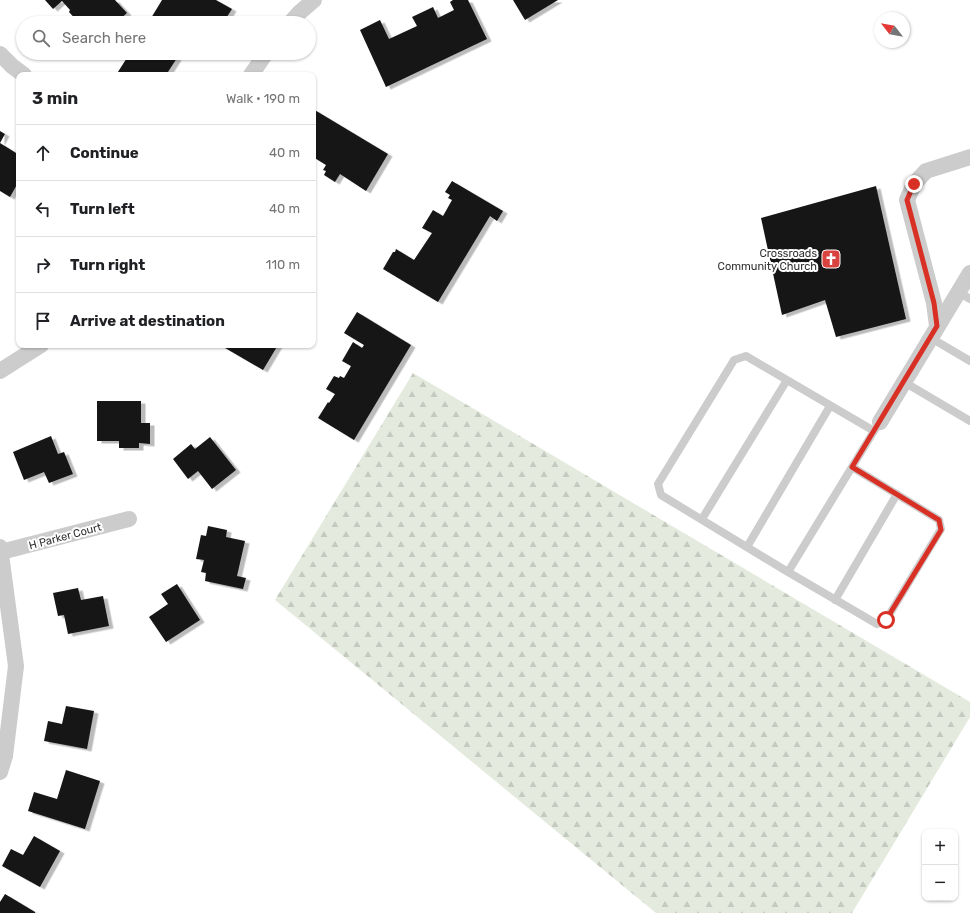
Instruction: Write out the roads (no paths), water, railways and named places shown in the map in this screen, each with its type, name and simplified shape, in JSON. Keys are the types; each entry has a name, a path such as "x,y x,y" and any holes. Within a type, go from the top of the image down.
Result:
{"street":[{"path":"296,16 314,0"},
{"path":"0,54 20,72"},
{"path":"253,72 261,60"},
{"path":"934,332 934,303 907,200 914,184 926,171 970,157"},
{"path":"877,426 934,332 964,296 970,273"},
{"path":"0,371 36,348"},
{"name":"H Parker Court","path":"1,550 129,519"},
{"path":"0,772 5,756 16,666 1,550"}],"lane":[{"path":"934,332 970,361"},
{"path":"788,572 852,467 877,426 830,406 746,356 734,360 658,484 661,495 788,572 877,624 886,620 941,530 939,520 852,467"},
{"path":"702,519 786,380"},
{"path":"904,382 970,421"},
{"path":"747,546 830,406"},
{"path":"835,600 897,494"}],"place":[{"name":"Crossroads Community Church","path":"831,259"}]}
